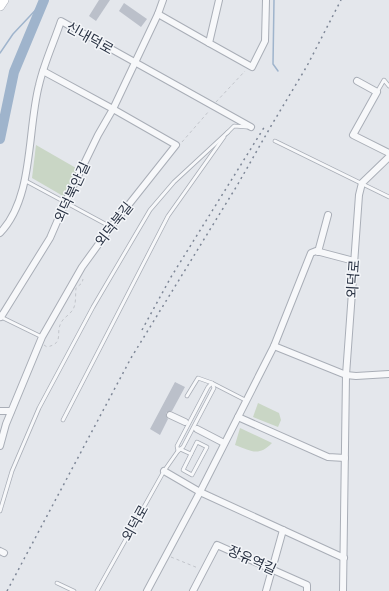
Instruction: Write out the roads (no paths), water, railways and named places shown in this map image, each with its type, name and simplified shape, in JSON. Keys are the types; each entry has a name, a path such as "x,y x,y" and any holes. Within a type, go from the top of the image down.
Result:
{"street":[{"path":"0,6 4,0"},
{"name":"외덕북안길","path":"1,316 50,238 98,135 113,109 158,14 163,0"},
{"path":"209,43 219,0"},
{"path":"158,14 252,66 265,41 266,0"},
{"name":"신내덕로","path":"0,233 14,213 23,190 39,85 61,21 251,127"},
{"name":"외덕북길","path":"0,446 11,411 42,337 82,267 111,227 176,145 43,71"},
{"path":"357,81 377,92 353,135 389,153"},
{"path":"362,183 389,157"},
{"name":"외덕로","path":"343,591 346,374 359,194 362,183"},
{"path":"318,252 328,216"},
{"path":"147,591 200,492 274,346 311,253 318,252 354,261"},
{"path":"274,346 346,374 356,376 389,374"},
{"path":"0,411 11,411"},
{"path":"170,415 185,422"},
{"path":"238,417 328,457 345,458"},
{"path":"197,429 222,442"},
{"path":"164,471 200,492 344,558"},
{"path":"266,591 283,530"},
{"name":"장유역길","path":"193,591 217,545 307,585 306,591"}],"lane":[{"path":"377,92 384,80 389,86"},
{"path":"0,511 12,471 39,408 93,307 150,210 174,182 234,126 251,127"},
{"path":"63,420 168,216 228,132"},
{"path":"275,141 389,197"},
{"path":"24,180 111,227"},
{"path":"1,316 42,337"},
{"path":"187,396 198,378 212,383 247,401"},
{"path":"179,450 177,446 208,387 212,383"},
{"path":"179,450 183,447 214,388 212,383"},
{"path":"197,442 207,446 192,474 183,470 191,454 197,442"},
{"path":"179,450 191,454"},
{"name":"외덕로","path":"97,591 164,471 179,450"},
{"path":"57,583 74,591"}],"waterway":[{"path":"0,139 14,72 44,0"},
{"path":"274,0 273,64 278,71"},
{"path":"0,53 13,34 44,1"}],"railway":[{"path":"7,591 131,358 238,184 307,66 341,0"},
{"path":"142,330 171,277 265,126"}]}
